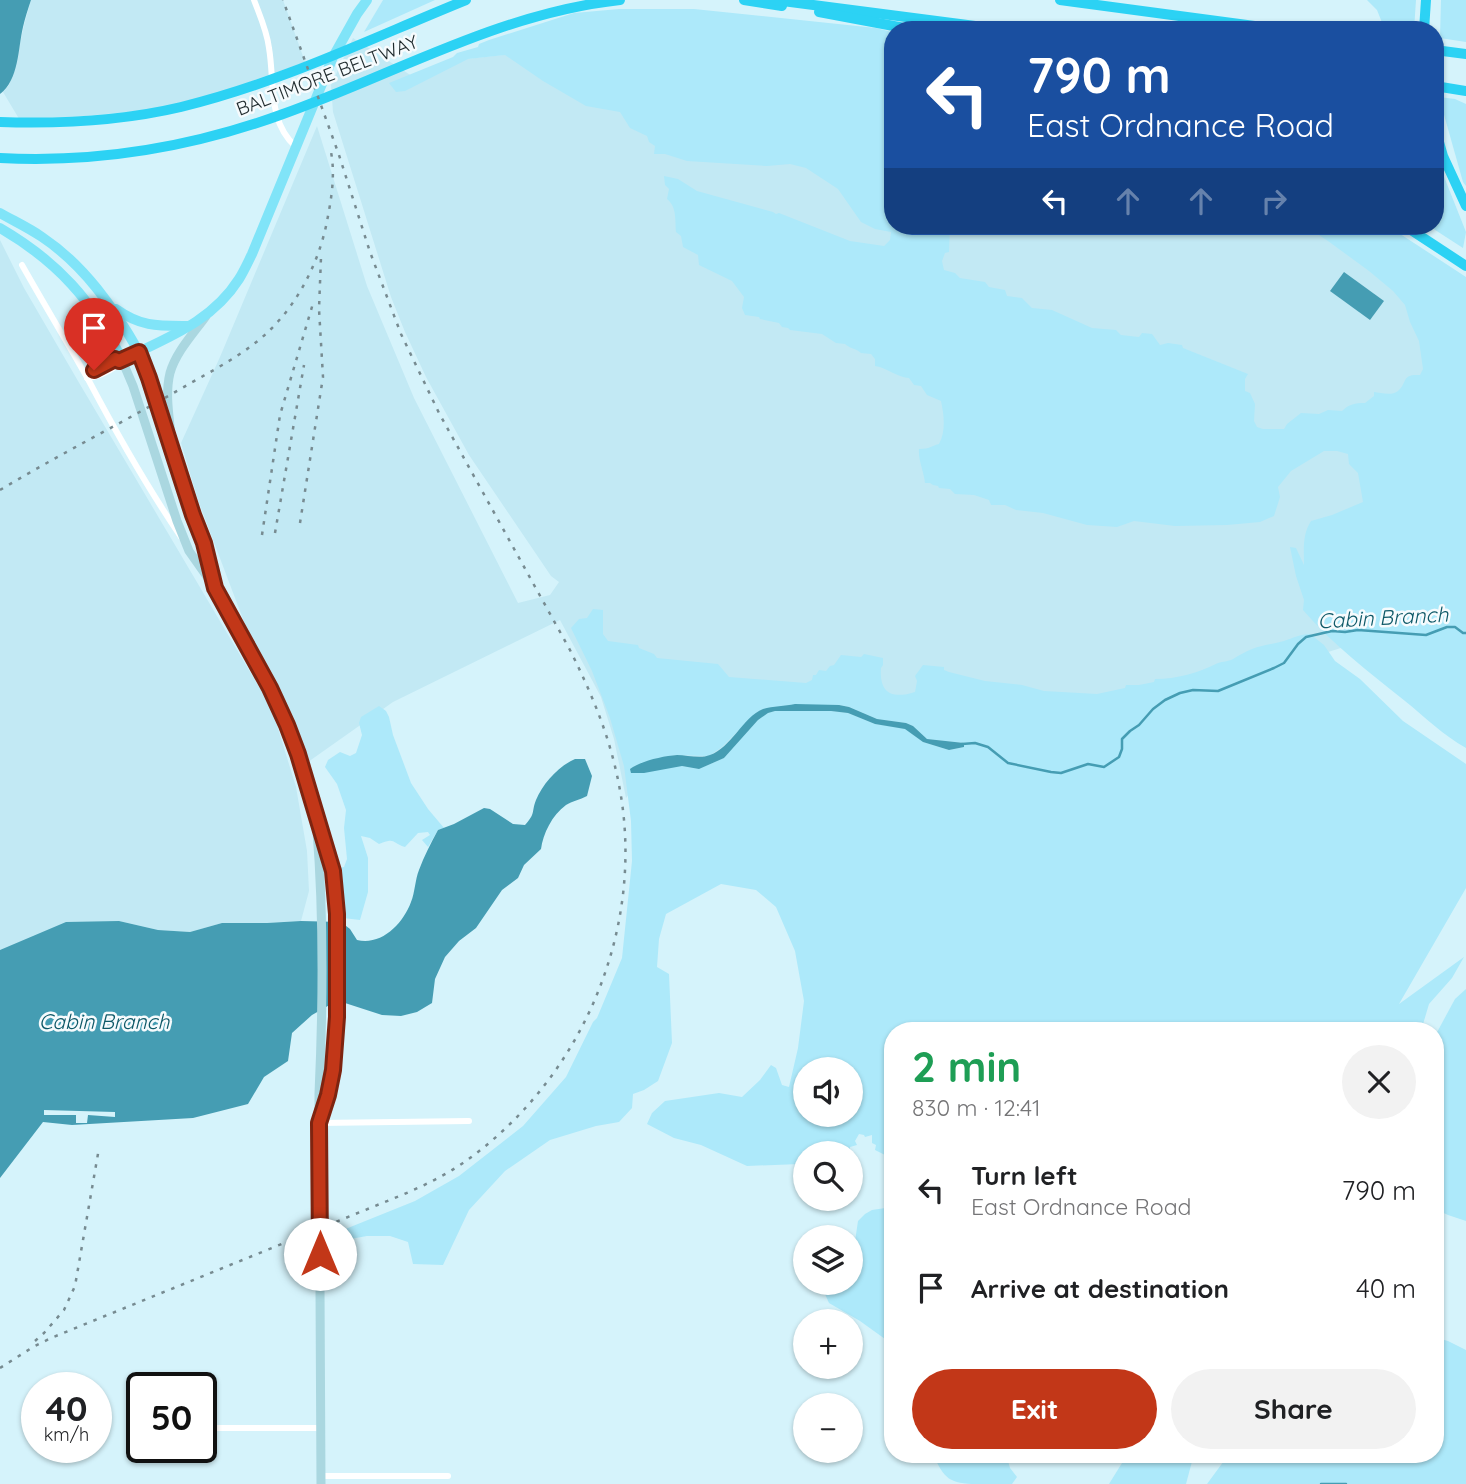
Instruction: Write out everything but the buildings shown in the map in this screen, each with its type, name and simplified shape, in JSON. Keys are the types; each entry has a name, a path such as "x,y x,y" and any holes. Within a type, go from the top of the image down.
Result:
{"highway":[{"name":"BALTIMORE BELTWAY","path":"0,122 93,120 180,107 272,80 466,0"},
{"name":"BALTIMORE BELTWAY","path":"0,158 96,156 189,142 283,115 504,26 550,12 620,0"},
{"path":"744,0 884,25"},
{"path":"775,0 937,21"},
{"path":"1060,0 1217,21"},
{"path":"1425,21 1426,0"},
{"path":"1444,51 1466,54"},
{"path":"1444,87 1466,91"},
{"path":"1444,158 1466,206"},
{"path":"1419,235 1466,266"}],"main road":[{"path":"121,360 192,326 223,300 240,279 333,57 367,0"},
{"path":"0,213 43,238 75,263 110,305 139,352 204,543 215,588"},
{"path":"0,228 20,239 47,260 97,314 121,360 189,551 215,588 270,688 298,754 333,871 337,914 337,1017 333,1070 319,1123"},
{"path":"110,305 139,323 192,326"},
{"path":"173,454 168,412 170,372 177,357 208,314"},
{"path":"316,818 321,891 321,1480"}],"street":[{"path":"254,0 270,49 278,121 287,139 296,147"},
{"path":"22,265 113,427 189,551"},
{"path":"87,378 106,363 115,359 121,360"},
{"path":"319,1123 469,1121"},
{"path":"217,1428 320,1428"},
{"path":"321,1480 449,1476"}],"shaded area":[{"path":"31,0 283,0 305,62 180,107 21,122 3,92 9,85 16,62"},
{"path":"383,0 435,0 364,32"},
{"path":"1367,0 1416,0 1415,21 1381,21 1377,10"},
{"path":"1441,0 1466,0 1466,42 1444,39 1444,21 1440,21"},
{"path":"619,9 694,9 884,30 884,231 861,222 838,189 806,168 790,164 767,166 687,161 665,154 654,154 655,146 649,142 647,136 630,128 620,112 586,106 505,55 468,59 405,91 396,92 389,83 489,40 574,13"},
{"path":"353,38 415,78 457,60 539,51 839,88 884,205 884,235 1330,235 1398,294 1421,327 1459,399 1366,640 998,748 637,783 626,798 614,739 601,697 560,620 393,702 308,762 296,727 249,635 198,500 181,443 317,126 367,286 414,398 518,603 550,595 559,582 551,576 469,455 426,377 405,332 391,297 333,112 331,85"},
{"path":"1444,98 1466,104 1466,186 1444,115"},
{"path":"664,176 678,179 697,191 779,213 850,241 884,246 891,235 950,235 949,252 945,253 942,261 944,270 955,273 960,278 985,282 989,287 1005,290 1007,296 1022,298 1032,308 1052,310 1092,328 1116,330 1121,335 1139,337 1142,333 1152,334 1160,345 1182,345 1183,348 1248,374 1245,391 1250,393 1255,404 1254,421 1257,427 1263,429 1284,429 1301,413 1342,411 1352,404 1365,403 1374,396 1374,392 1396,393 1407,377 1420,375 1423,369 1419,341 1405,305 1369,271 1319,235 1402,235 1466,277 1466,748 1442,732 1352,658 1303,610 1304,600 1290,547 1296,548 1304,565 1305,537 1311,521 1363,502 1358,473 1349,464 1348,454 1324,451 1291,471 1278,487 1280,497 1274,516 1260,522 1227,525 1175,526 1134,521 1117,527 1087,525 1043,513 1016,510 1005,505 991,505 989,500 974,495 955,494 950,489 925,483 919,449 939,444 944,428 941,401 927,395 921,386 914,385 909,378 875,366 875,359 871,354 836,343 822,334 790,330 779,323 745,315 742,308 744,297 732,281 699,265 698,255 683,247 681,236 676,232 674,210 667,199 669,189 665,185"},
{"path":"1444,177 1466,232 1463,248 1443,235"},
{"path":"0,240 24,288 272,709 296,787 307,851 309,891 301,921 222,923 190,932 158,930 119,921 0,951"},
{"path":"593,609 603,610 603,634 608,641 638,645 657,658 718,664 729,677 806,683 812,680 819,670 826,671 834,665 841,655 861,657 864,654 883,658 882,684 889,692 900,695 915,692 915,676 923,665 944,667 944,670 949,672 985,681 1022,685 1044,691 1097,694 1125,688 1126,685 1139,685 1154,682 1155,679 1187,675 1256,648 1310,634 1324,645 1335,661 1360,679 1403,721 1466,764 1466,888 1399,1004 1464,957 1452,978 1429,1004 1424,1022 884,1022 884,1154 875,1150 872,1135 865,1137 859,1134 855,1141 793,1141 793,1164 747,1166 701,1145 674,1138 647,1124 652,1113 665,1101 719,1093 742,1097 771,1065 776,1068 782,1085 789,1087 793,1070 793,1127 863,1127 863,1057 796,1057 804,1001 795,951 776,907 756,890 721,884 666,914 659,939 657,967 669,974 672,1043 658,1081 633,1094 632,1108 619,1122 550,1140 505,1171 469,1210 443,1265 413,1264 408,1242 390,1236 367,1236 334,1242 333,1234 415,1201 459,1176 523,1126 566,1077 597,1018 622,958 632,861 631,821 624,766 592,671 571,628 579,619 587,618","holes":["839,705 877,719 906,723 927,739 964,743 964,747 949,750 923,742 905,728 875,724 848,713 775,711 758,720 724,758 699,769 682,766 634,766 675,755 709,756 763,709"]},
{"path":"379,706 389,717 411,783 444,828 438,830 428,847 422,840 430,835 428,832 418,833 405,847 391,841 379,844 361,836 368,858 368,892 360,920 343,918 339,868 344,867 347,859 344,828 346,810 337,784 325,767 328,760 340,752 350,756 356,753 362,735 359,723 361,717"},
{"path":"1466,989 1466,1221 1444,1213 1443,1022 1455,999"},
{"path":"884,1208 884,1338 863,1323 863,1309 839,1309 829,1303 825,1295 863,1295 863,1225 857,1225 865,1214"},
{"path":"1444,1340 1466,1350 1466,1484 1207,1484 1222,1463 1444,1463"},
{"path":"938,1463 1009,1463 1017,1477 1012,1484 960,1483 949,1478"},
{"path":"1122,1463 1192,1463 1186,1484 1109,1484"}],"water":[{"path":"0,0 31,0 17,63 11,81 0,94"},
{"path":"1344,272 1384,301 1370,320 1330,291"},
{"path":"795,704 849,707 877,719 906,723 927,739 964,743 964,747 949,750 923,742 905,729 875,724 848,713 775,711 758,720 724,758 699,769 682,766 631,773 630,769 635,766 659,758 710,755 724,746 756,713 767,708"},
{"name":"Cabin Branch","path":"575,759 585,759 592,776 587,796 566,805 556,814 546,831 541,849 524,865 518,878 502,890 476,928 459,941 445,957 435,979 432,1003 417,1012 401,1016 382,1015 345,1003 333,1003 312,1015 292,1033 288,1061 264,1077 248,1104 193,1118 72,1125 43,1122 0,1178 0,950 66,922 119,921 158,930 190,932 222,923 341,922 357,940 374,940 390,932 403,918 421,865 438,830 484,808 513,824 525,825 547,781"}],"pier":[{"path":"44,1110 115,1112 115,1117 88,1115 87,1123 76,1123 76,1115 44,1115"}],"waterway":[{"name":"Cabin Branch","path":"962,744 975,743 988,747 1008,763 1051,772 1061,773 1088,764 1104,767 1119,757 1122,739 1165,700 1193,690 1218,691 1274,668 1284,663 1306,637 1332,631 1358,630 1426,635 1447,627 1455,627 1466,633"},
{"path":"1321,1484 1346,1484"}],"railway":[{"path":"0,1368 51,1338 402,1195 463,1163 505,1129 542,1089 572,1045 596,996 613,946 623,893 625,839 619,785 605,733 593,699 570,650 439,413 401,334 283,0"},
{"path":"0,490 217,368 240,354 271,329 292,304 315,262 325,231 332,192 331,152"},
{"path":"300,523 323,377 319,309 321,257"},
{"path":"262,535 280,415 314,300"},
{"path":"275,533 304,365"},
{"path":"35,1341 64,1310 75,1286 99,1148"}],"route":[{"path":"94,370 115,359 119,361 139,352 204,543 215,588 270,688 287,725 333,871 337,914 337,1017 333,1070 319,1123 320,1254"}]}
